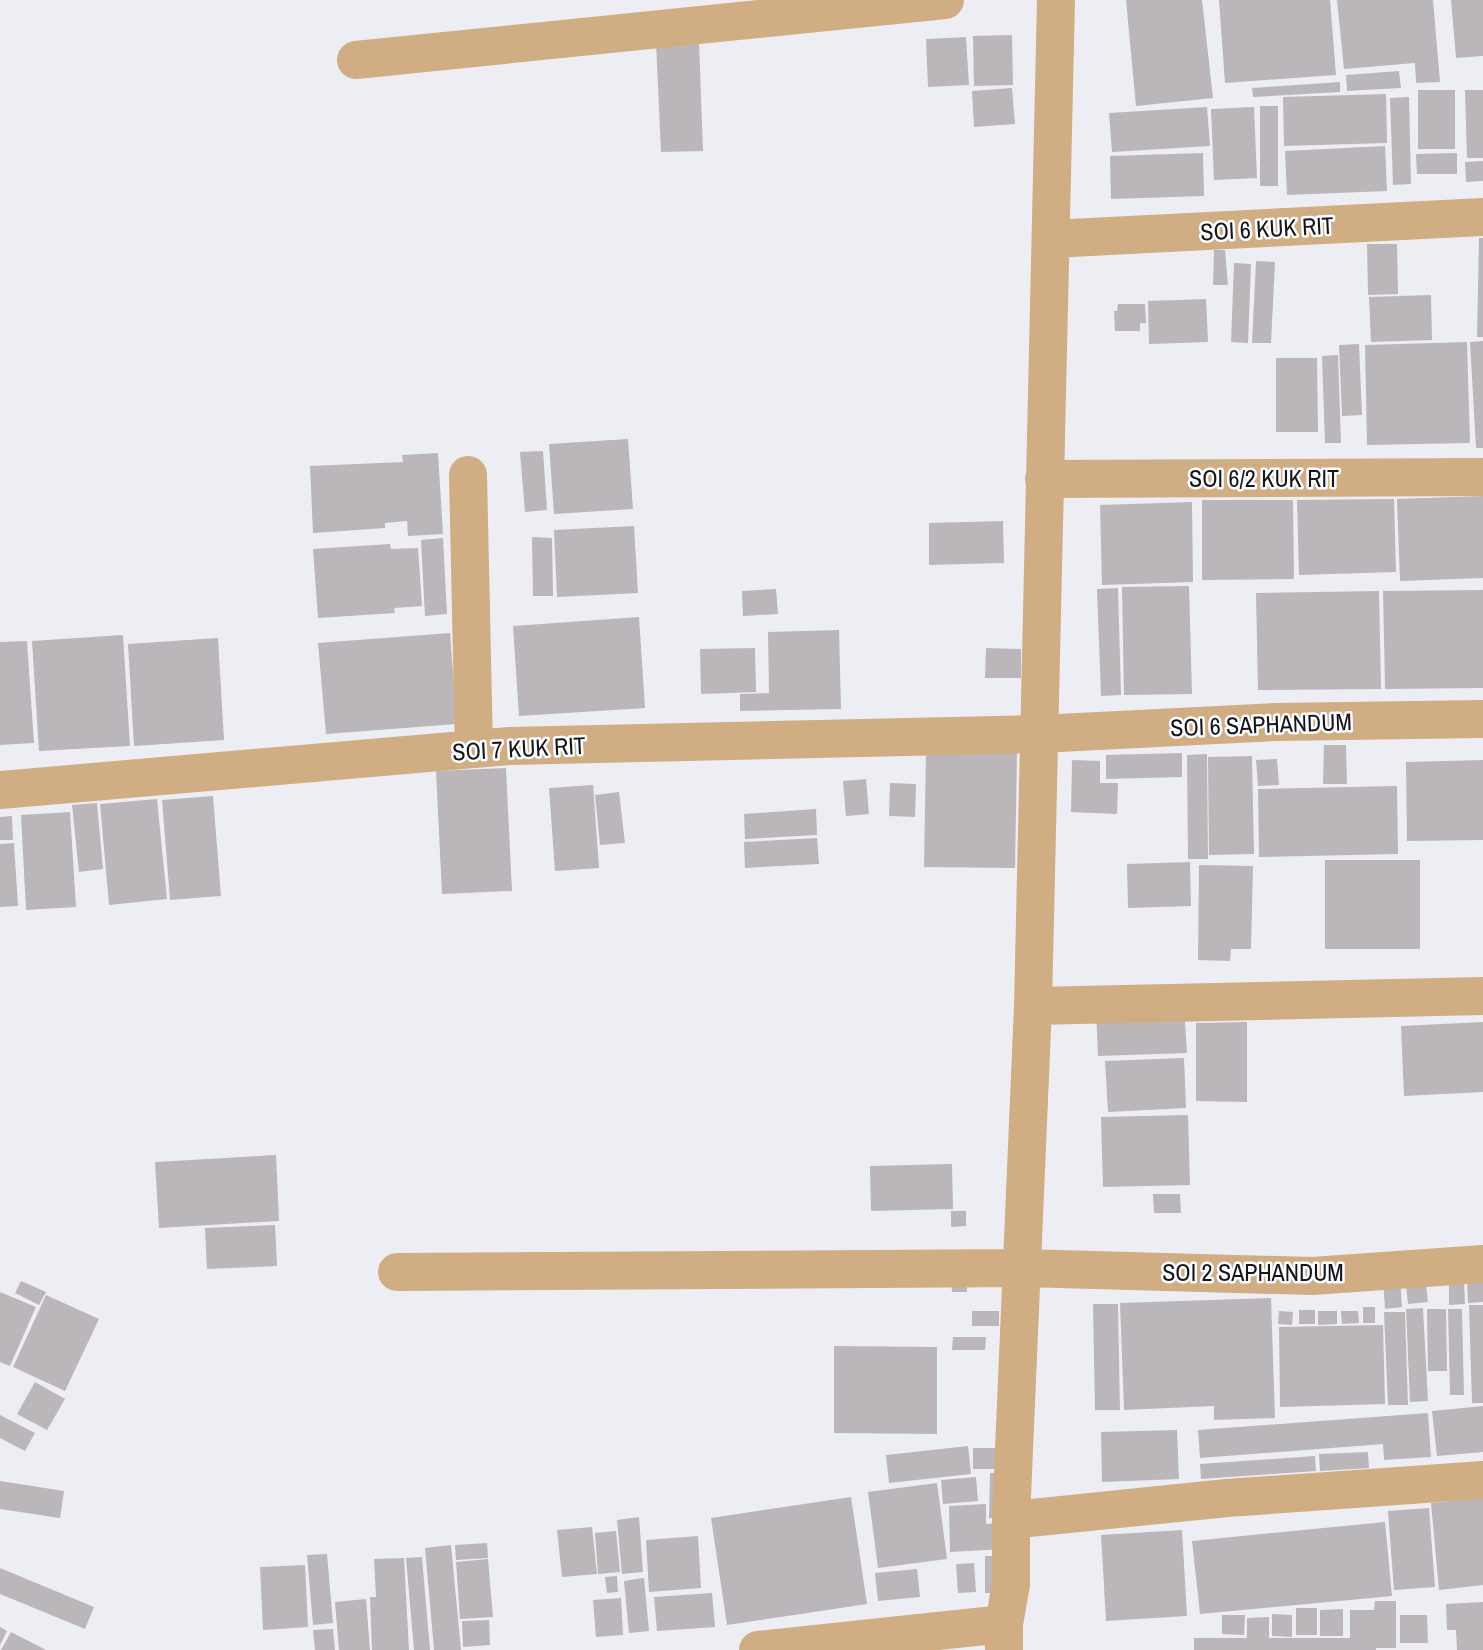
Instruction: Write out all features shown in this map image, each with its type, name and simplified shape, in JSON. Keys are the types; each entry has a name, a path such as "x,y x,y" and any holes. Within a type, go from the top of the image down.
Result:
{"street":[{"path":"356,60 945,0"},
{"path":"758,1650 1004,1637 1011,1584 1011,1520 1033,1006 1056,0"},
{"name":"SOI 6 KUK RIT","path":"1051,239 1483,217"},
{"path":"468,475 474,749"},
{"name":"SOI 6/2 KUK RIT","path":"1044,479 1483,477"},
{"name":"SOI 6 SAPHANDUM","path":"1039,734 1276,722 1483,719"},
{"name":"SOI 7 KUK RIT","path":"0,790 510,746 1039,734"},
{"path":"1033,1006 1483,996"},
{"name":"SOI 2 SAPHANDUM","path":"397,1272 1023,1268 1312,1276 1483,1264"},
{"path":"1011,1520 1227,1498 1483,1480"}],"building":[{"path":"1126,0 1202,0 1213,98 1136,106"},
{"path":"1219,0 1330,0 1336,75 1225,83"},
{"path":"1337,0 1433,0 1440,82 1416,83 1415,63 1344,69"},
{"path":"1451,0 1483,0 1483,56 1456,58"},
{"path":"1012,35 1013,85 974,86 973,36"},
{"path":"966,37 969,85 928,87 926,39"},
{"path":"699,42 703,151 661,152 656,43"},
{"path":"1399,71 1401,88 1347,91 1346,75"},
{"path":"1340,82 1340,92 1253,97 1252,88"},
{"path":"1012,88 1015,124 974,127 972,91"},
{"path":"1418,90 1455,90 1455,149 1418,149"},
{"path":"1465,90 1483,90 1483,158 1467,158"},
{"path":"1386,94 1387,143 1284,146 1283,97"},
{"path":"1409,97 1411,184 1393,185 1390,98"},
{"path":"1260,106 1278,106 1278,186 1260,186"},
{"path":"1207,107 1210,146 1112,152 1109,113"},
{"path":"1254,107 1257,178 1214,180 1211,109"},
{"path":"1385,146 1387,191 1287,195 1285,151"},
{"path":"1203,153 1204,196 1111,199 1110,156"},
{"path":"1457,153 1457,174 1417,174 1416,154"},
{"path":"1483,161 1483,181 1466,182 1465,162"},
{"path":"1479,238 1483,238 1483,337 1477,337"},
{"path":"1367,244 1397,244 1398,294 1368,295"},
{"path":"1214,250 1225,250 1228,285 1213,285"},
{"path":"1256,261 1275,262 1271,343 1252,343"},
{"path":"1234,263 1251,264 1248,343 1231,342"},
{"path":"1431,295 1432,340 1371,342 1369,297"},
{"path":"1206,299 1208,342 1149,344 1148,301"},
{"path":"1118,304 1145,304 1146,323 1140,323 1140,331 1115,331 1114,311 1117,311"},
{"path":"1483,341 1483,448 1476,448 1470,342"},
{"path":"1467,342 1470,443 1367,445 1365,345"},
{"path":"1359,344 1362,415 1342,416 1339,345"},
{"path":"1338,355 1341,443 1325,443 1322,356"},
{"path":"1276,358 1317,358 1318,432 1276,432"},
{"path":"628,439 633,509 554,514 549,444"},
{"path":"543,451 547,510 525,512 520,452"},
{"path":"438,453 443,534 408,536 407,521 385,523 385,528 313,533 310,466 403,462 402,455"},
{"path":"1483,496 1483,578 1400,581 1397,499"},
{"path":"1394,499 1396,572 1299,575 1297,500"},
{"path":"1202,500 1293,500 1294,579 1202,580"},
{"path":"1192,502 1193,582 1102,585 1100,505"},
{"path":"1003,521 1004,563 929,565 929,523"},
{"path":"634,526 638,593 557,597 554,530"},
{"path":"532,537 552,538 553,596 533,596"},
{"path":"443,538 447,614 425,616 421,540"},
{"path":"390,544 391,549 418,548 422,606 394,608 395,613 318,618 313,549"},
{"path":"1189,586 1192,694 1124,695 1122,587"},
{"path":"1118,588 1121,695 1101,696 1097,589"},
{"path":"776,589 778,614 743,616 742,591"},
{"path":"1483,590 1483,688 1385,689 1383,591"},
{"path":"1379,591 1381,689 1258,690 1256,593"},
{"path":"639,617 645,708 519,716 513,626"},
{"path":"839,630 841,709 740,711 740,694 769,693 768,632"},
{"path":"450,633 457,724 326,734 318,643"},
{"path":"123,635 130,746 39,751 32,641"},
{"path":"218,638 224,740 134,746 128,644"},
{"path":"27,641 34,743 0,745 0,642"},
{"path":"755,648 756,692 701,694 700,649"},
{"path":"986,648 1021,649 1021,678 985,678"},
{"path":"1324,745 1346,745 1347,784 1323,784"},
{"path":"926,751 1017,752 1015,868 924,867"},
{"path":"1182,753 1182,777 1106,779 1106,755"},
{"path":"1207,754 1208,859 1188,859 1187,755"},
{"path":"1252,756 1254,854 1209,855 1208,757"},
{"path":"1277,759 1279,785 1258,786 1256,760"},
{"path":"1072,760 1100,761 1100,783 1118,783 1117,814 1071,812"},
{"path":"1483,760 1483,840 1407,841 1406,762"},
{"path":"506,768 512,891 442,894 436,771"},
{"path":"866,779 869,814 846,816 843,781"},
{"path":"890,783 916,784 915,817 889,816"},
{"path":"593,785 599,868 555,871 549,788"},
{"path":"1397,786 1398,854 1259,857 1258,789"},
{"path":"619,792 625,843 600,845 595,795"},
{"path":"213,796 221,896 170,900 162,800"},
{"path":"157,799 167,899 109,905 100,804"},
{"path":"97,803 103,869 79,872 72,805"},
{"path":"816,809 817,835 745,839 744,814"},
{"path":"70,812 76,907 26,910 21,815"},
{"path":"12,816 13,840 0,840 0,817"},
{"path":"817,838 819,864 745,868 744,842"},
{"path":"14,843 18,906 0,907 0,844"},
{"path":"1325,860 1420,860 1420,949 1325,949"},
{"path":"1190,862 1191,906 1128,908 1127,864"},
{"path":"1199,865 1253,866 1251,949 1231,949 1230,961 1198,960"},
{"path":"1184,1007 1187,1053 1098,1056 1096,1010"},
{"path":"1247,1022 1247,1102 1196,1101 1196,1023"},
{"path":"1483,1022 1483,1092 1404,1096 1401,1026"},
{"path":"1184,1058 1186,1108 1108,1112 1105,1061"},
{"path":"1188,1115 1190,1185 1103,1187 1101,1117"},
{"path":"276,1155 279,1221 159,1228 155,1162"},
{"path":"952,1164 953,1209 871,1211 870,1166"},
{"path":"1153,1194 1180,1194 1181,1213 1154,1213"},
{"path":"951,1211 966,1211 966,1226 951,1227"},
{"path":"275,1225 277,1266 207,1269 205,1228"},
{"path":"1467,1274 1483,1274 1483,1302 1468,1303"},
{"path":"1425,1275 1428,1302 1408,1304 1405,1277"},
{"path":"967,1276 967,1292 952,1292 951,1277"},
{"path":"1400,1278 1402,1307 1385,1309 1383,1279"},
{"path":"21,1281 46,1292 39,1305 15,1293"},
{"path":"1449,1282 1464,1282 1465,1304 1449,1305"},
{"path":"0,1292 36,1307 10,1366 0,1362"},
{"path":"46,1295 99,1319 65,1391 13,1367"},
{"path":"1271,1298 1275,1418 1214,1420 1214,1406 1124,1410 1120,1303"},
{"path":"1093,1304 1118,1304 1120,1410 1095,1410"},
{"path":"1469,1305 1483,1305 1483,1403 1472,1403"},
{"path":"1363,1307 1375,1307 1375,1323 1363,1323"},
{"path":"1423,1308 1428,1401 1410,1402 1406,1309"},
{"path":"1427,1309 1446,1309 1447,1371 1428,1371"},
{"path":"1448,1309 1462,1309 1464,1395 1450,1395"},
{"path":"1299,1310 1315,1310 1315,1324 1299,1324"},
{"path":"972,1311 999,1311 999,1326 972,1326"},
{"path":"1279,1311 1293,1312 1292,1325 1278,1324"},
{"path":"1318,1311 1337,1311 1337,1324 1318,1325"},
{"path":"1341,1311 1358,1311 1359,1323 1342,1324"},
{"path":"1384,1312 1405,1312 1408,1405 1388,1405"},
{"path":"1383,1325 1385,1404 1280,1407 1279,1327"},
{"path":"953,1337 986,1337 985,1350 952,1350"},
{"path":"834,1346 937,1347 937,1434 834,1433"},
{"path":"35,1382 65,1399 47,1430 17,1414"},
{"path":"1483,1406 1483,1452 1437,1456 1432,1411"},
{"path":"1428,1413 1431,1457 1384,1460 1383,1444 1200,1458 1198,1430"},
{"path":"0,1415 35,1433 25,1451 0,1438"},
{"path":"1177,1430 1179,1479 1102,1482 1101,1432"},
{"path":"968,1446 971,1474 889,1483 886,1455"},
{"path":"973,1448 1003,1448 1003,1469 973,1469"},
{"path":"1368,1452 1369,1468 1320,1471 1319,1454"},
{"path":"1315,1456 1316,1471 1201,1479 1200,1464"},
{"path":"990,1473 1006,1473 1005,1518 989,1518"},
{"path":"976,1477 978,1501 943,1504 941,1480"},
{"path":"0,1481 64,1491 60,1518 0,1509"},
{"path":"937,1483 947,1559 878,1568 868,1492"},
{"path":"851,1497 867,1604 727,1625 711,1518"},
{"path":"1483,1498 1483,1585 1439,1590 1431,1503"},
{"path":"986,1504 986,1524 1002,1523 1003,1549 950,1552 949,1506"},
{"path":"1429,1508 1435,1587 1394,1590 1388,1511"},
{"path":"639,1517 643,1572 622,1574 617,1520"},
{"path":"1385,1522 1392,1596 1200,1614 1192,1541"},
{"path":"592,1527 597,1574 562,1577 557,1530"},
{"path":"1182,1530 1187,1616 1106,1621 1101,1535"},
{"path":"616,1531 620,1572 598,1574 595,1533"},
{"path":"698,1536 701,1588 649,1592 646,1540"},
{"path":"487,1543 488,1558 456,1560 455,1545"},
{"path":"451,1545 461,1650 434,1650 425,1548"},
{"path":"327,1554 333,1623 313,1625 307,1555"},
{"path":"985,1556 1006,1556 1006,1593 985,1593"},
{"path":"422,1557 430,1650 414,1650 406,1558"},
{"path":"404,1558 409,1650 372,1650 370,1597 376,1597 374,1559"},
{"path":"488,1559 493,1617 460,1619 456,1562"},
{"path":"974,1563 976,1592 958,1593 956,1564"},
{"path":"305,1565 308,1627 263,1630 260,1567"},
{"path":"0,1568 94,1607 85,1629 0,1594"},
{"path":"917,1569 920,1597 878,1601 875,1573"},
{"path":"617,1576 618,1592 607,1593 605,1577"},
{"path":"644,1578 649,1631 629,1633 624,1581"},
{"path":"712,1593 715,1627 657,1631 654,1597"},
{"path":"621,1598 623,1635 596,1637 593,1600"},
{"path":"366,1599 370,1650 339,1650 335,1602"},
{"path":"1375,1601 1396,1601 1396,1648 1194,1650 1194,1638 1247,1638 1247,1618 1269,1617 1269,1638 1350,1638 1350,1610 1374,1610"},
{"path":"1483,1602 1483,1650 1457,1650 1456,1630 1447,1630 1446,1604"},
{"path":"1296,1608 1317,1608 1317,1635 1296,1635"},
{"path":"1343,1609 1343,1636 1320,1636 1320,1610"},
{"path":"1272,1614 1292,1615 1292,1637 1272,1636"},
{"path":"1222,1615 1245,1615 1244,1635 1222,1634"},
{"path":"1400,1615 1427,1615 1428,1643 1400,1643"},
{"path":"489,1620 490,1645 463,1647 462,1621"},
{"path":"0,1627 7,1631 0,1645"},
{"path":"333,1629 335,1650 315,1650 313,1630"},
{"path":"11,1632 46,1650 1,1650"}]}
